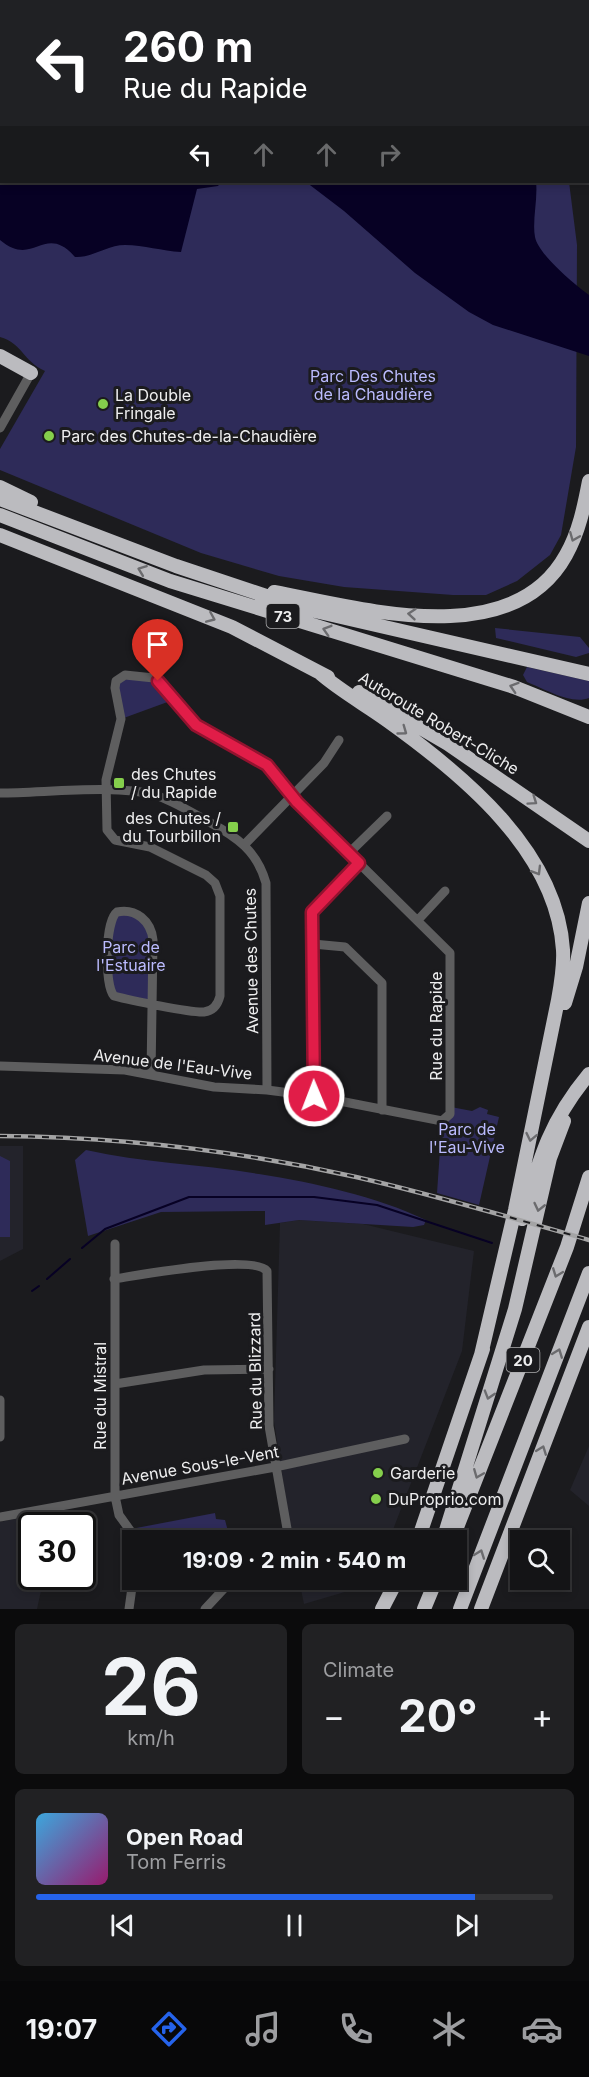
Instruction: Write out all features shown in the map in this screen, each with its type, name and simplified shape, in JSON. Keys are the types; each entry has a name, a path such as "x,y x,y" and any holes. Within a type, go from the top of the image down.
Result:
{"highway":[{"path":"0,356 29,377"},
{"path":"0,367 29,377"},
{"path":"229,583 350,608 415,615 450,616 493,610 514,603 531,593 543,584 565,558 583,513 589,481"},
{"path":"0,487 67,518 88,533"},
{"path":"0,499 176,566 302,608 589,674"},
{"name":"73","path":"0,515 170,581 514,687 569,707 589,717"},
{"name":"Autoroute Robert-Cliche","path":"0,534 232,627 396,712 510,784 589,841"},
{"path":"0,544 98,573"},
{"path":"321,674 420,744 482,797 514,835 544,884 555,912 563,950 558,1000 541,1088 481,1355"},
{"path":"541,1088 576,967 589,903"},
{"path":"421,1530 481,1355 545,1141 556,1117 589,1074"},
{"path":"446,1530 515,1309 550,1158 562,1125 589,1074"},
{"name":"20","path":"455,1530 567,1247 589,1178"},
{"name":"20","path":"460,1609 589,1273"},
{"path":"481,1609 589,1328"},
{"path":"382,1609 392,1590"},
{"path":"393,1609 400,1590"},
{"path":"419,1609 426,1590"},
{"path":"424,1609 432,1590"}],"street":[{"path":"0,428 29,377"},
{"name":"Rue du Rapide","path":"105,790 108,764 122,719 115,688 116,681 125,675 154,678 196,725 262,762 290,795 446,948 452,959 450,1114 447,1119"},
{"path":"244,845 290,795 324,763 339,740"},
{"path":"105,790 107,830 115,840 144,845 206,875 215,883 220,896 219,1002 210,1011 204,1012 152,1003 119,998 110,991 109,921 117,912 124,910 136,914 149,924 152,931 152,1003 151,1075"},
{"name":"Avenue des Chutes","path":"0,793 105,790 135,791 159,796 226,832 256,857 266,883 267,1090"},
{"path":"349,854 387,816"},
{"path":"314,1096 312,912 359,863"},
{"path":"418,920 445,891"},
{"path":"313,944 345,947 382,983 382,1110"},
{"name":"Avenue de l'Eau-Vive","path":"0,1066 125,1070 214,1087 314,1096 442,1121 447,1119"},
{"name":"Rue du Mistral","path":"115,1244 115,1496 119,1515 130,1530"},
{"name":"Rue du Blizzard","path":"114,1278 212,1265 257,1264 267,1271 269,1426 287,1530"},
{"path":"115,1384 204,1370 269,1369"},
{"path":"0,1400 0,1437"},
{"name":"Avenue Sous-le-Vent","path":"0,1517 275,1467 405,1439"},
{"path":"129,1609 131,1590"},
{"path":"205,1609 223,1590"}],"shaded area":[{"path":"0,183 220,183 218,186 197,189 181,252 125,245 87,256 75,257 64,247 55,244 22,250 12,248 0,240"},
{"path":"307,183 536,183 534,231 538,244 558,269 589,295 589,356 493,325 469,312 415,273 344,211"},
{"path":"0,1146 23,1146 23,1249 0,1261"},
{"path":"299,1220 363,1224 474,1251 462,1351 393,1530 290,1530 274,1421 280,1223"},
{"path":"589,1446 589,1506 570,1490"},
{"path":"18,1518 18,1590 41,1590 37,1609 0,1609 0,1522"},
{"path":"301,1590 352,1590 304,1604"}],"green space":[{"name":"Parc Des Chutes de la Chaudière","path":"0,183 569,183 577,245 576,447 561,535 550,555 517,581 486,595 453,595 344,587 279,576 201,553 0,470 0,449 45,371 13,343 0,337"},
{"path":"495,628 580,637 589,648 589,653 576,657 496,638"},
{"path":"527,667 589,681 589,698 582,700 566,698 527,682 523,675"},
{"path":"148,676 173,700 121,719 116,681"},
{"name":"Parc de l'Estuaire","path":"124,910 149,924 152,1003 110,991 112,915"},
{"name":"Parc de l'Eau-Vive","path":"451,1107 472,1111 480,1107 488,1110 487,1114 499,1117 479,1205 437,1193 442,1121"},
{"path":"86,1150 302,1182 366,1197 426,1220 424,1225 413,1227 299,1220 265,1225 265,1211 161,1212 88,1236 75,1160"},
{"path":"0,1156 10,1161 10,1237 0,1237"},
{"path":"215,1513 216,1519 225,1520 228,1530 132,1530"}],"waterway":[{"path":"82,1248 105,1229 189,1197 314,1197 377,1205 492,1243"},
{"path":"47,1279 70,1259"},
{"path":"32,1291 39,1286"}],"railway":[{"path":"0,1136 90,1139 180,1147 268,1160 386,1184 589,1240"}],"place":[{"name":"La Double Fringale","path":"103,404"},
{"name":"Parc des Chutes-de-la-Chaudière","path":"49,436"},
{"name":"des Chutes / du Rapide","path":"119,783"},
{"name":"des Chutes / du Tourbillon","path":"233,827"},
{"name":"Garderie","path":"378,1473"},
{"name":"DuProprio.com","path":"376,1499"}],"route":[{"path":"158,681 196,725 267,765 290,795 359,863 312,912 314,1096"}]}
